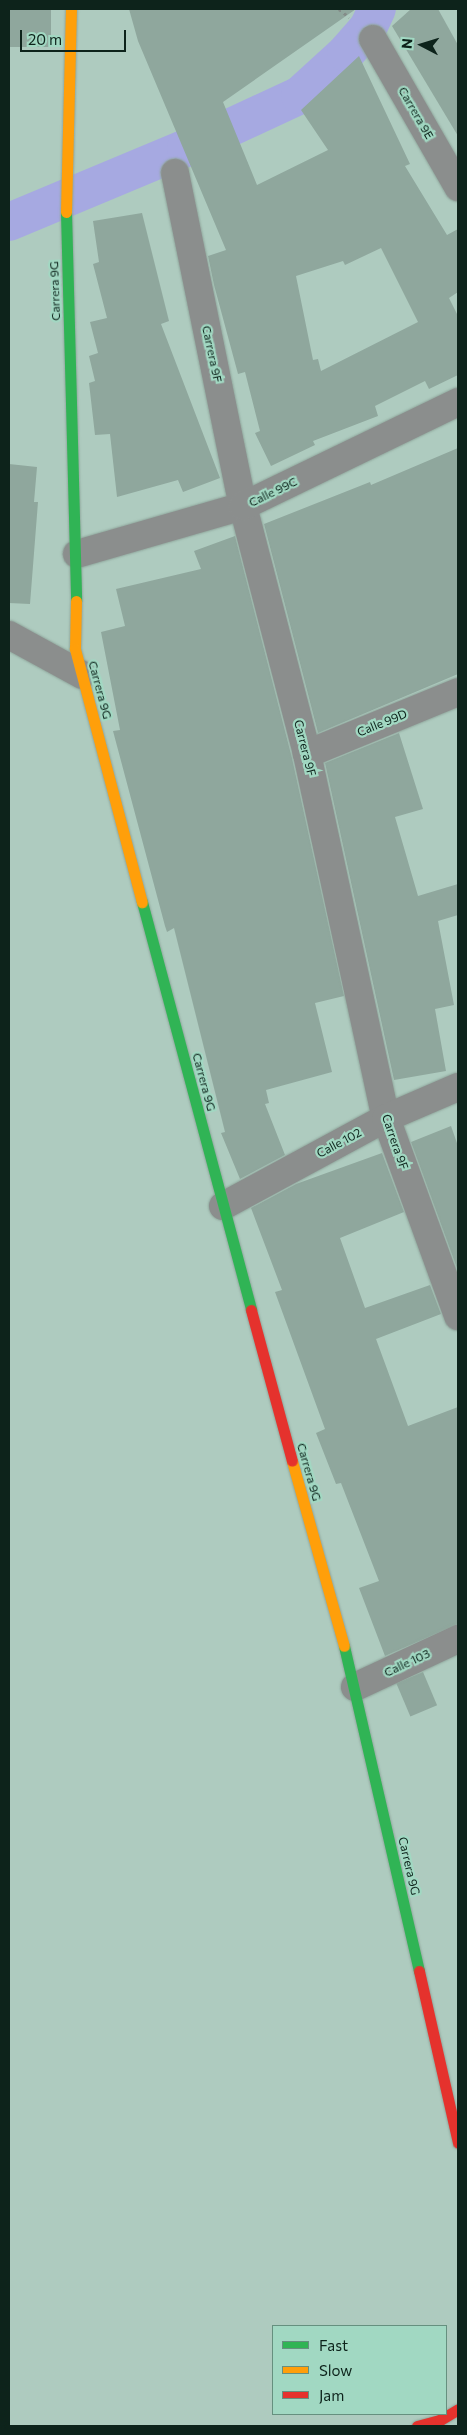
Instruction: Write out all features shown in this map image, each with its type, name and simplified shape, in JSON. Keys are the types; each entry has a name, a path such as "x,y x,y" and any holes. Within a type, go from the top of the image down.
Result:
{"street":[{"name":"Carrera 9G","path":"71,9 66,215 77,554 75,649 223,1206 355,1687 458,2143"},
{"name":"Carrera 9E","path":"373,39 458,187"},
{"name":"Carrera 9F","path":"174,173 243,506 307,754 386,1118 458,1316"},
{"name":"Calle 99C","path":"77,554 243,506 458,402"},
{"path":"9,635 82,675"},
{"name":"Calle 99D","path":"307,754 458,692"},
{"name":"Calle 102","path":"223,1206 386,1118 458,1088"},
{"name":"Calle 103","path":"355,1687 458,1640"},
{"path":"417,2426 440,2420 458,2409"}],"building":[{"path":"9,9 51,9 51,47 9,47"},
{"path":"129,9 356,9 223,102 257,185 328,150 301,110 359,56 410,164 405,166 447,235 458,229 458,292 449,298 458,316 458,375 429,389 425,381 375,406 378,416 313,441 315,445 271,466 255,433 260,431 245,372 238,374 214,285 208,256 226,250 138,41","holes":["381,248 418,322 321,371 318,359 313,360 296,276 343,261 345,265"]},
{"path":"411,9 438,9 458,45 458,136 392,26"},
{"path":"142,213 169,321 161,324 220,478 183,492 178,480 117,497 110,434 95,435 89,383 95,381 89,356 98,353 90,322 107,318 93,264 99,262 93,221"},
{"path":"458,448 458,674 318,733 264,524 370,482 371,485"},
{"path":"9,464 37,467 34,502 38,502 30,604 9,603"},
{"path":"235,536 292,758 344,996 315,1003 332,1072 266,1090 269,1103 265,1104 285,1155 240,1179 221,1133 225,1132 174,928 167,932 113,731 120,730 101,632 125,626 116,589 201,569 194,551"},
{"path":"399,733 423,809 395,817 418,896 458,884 458,915 438,921 454,1005 435,1009 446,1071 394,1080 325,763"},
{"path":"451,1126 458,1146 458,1271 411,1142"},
{"path":"382,1153 404,1212 340,1238 365,1308 430,1285 441,1314 376,1339 408,1426 458,1407 458,1624 385,1656 359,1588 379,1581 341,1483 336,1484 316,1433 325,1429 275,1292 282,1290 251,1208 296,1184"},
{"path":"423,1672 437,1705 410,1716 396,1683"}],"waterway":[{"path":"9,222 186,148 300,95 346,53 368,28 377,9"}],"traffic: fast":[{"path":"66,212 76,601"},
{"path":"142,902 251,1310"},
{"path":"344,1646 419,1971"}],"traffic: slow":[{"path":"66,212 71,9"},
{"path":"76,601 75,649 142,902"},
{"path":"292,1461 344,1646"}],"traffic: jam":[{"path":"251,1310 292,1461"},
{"path":"419,1971 458,2143"},
{"path":"417,2426 440,2420 458,2409"}]}
